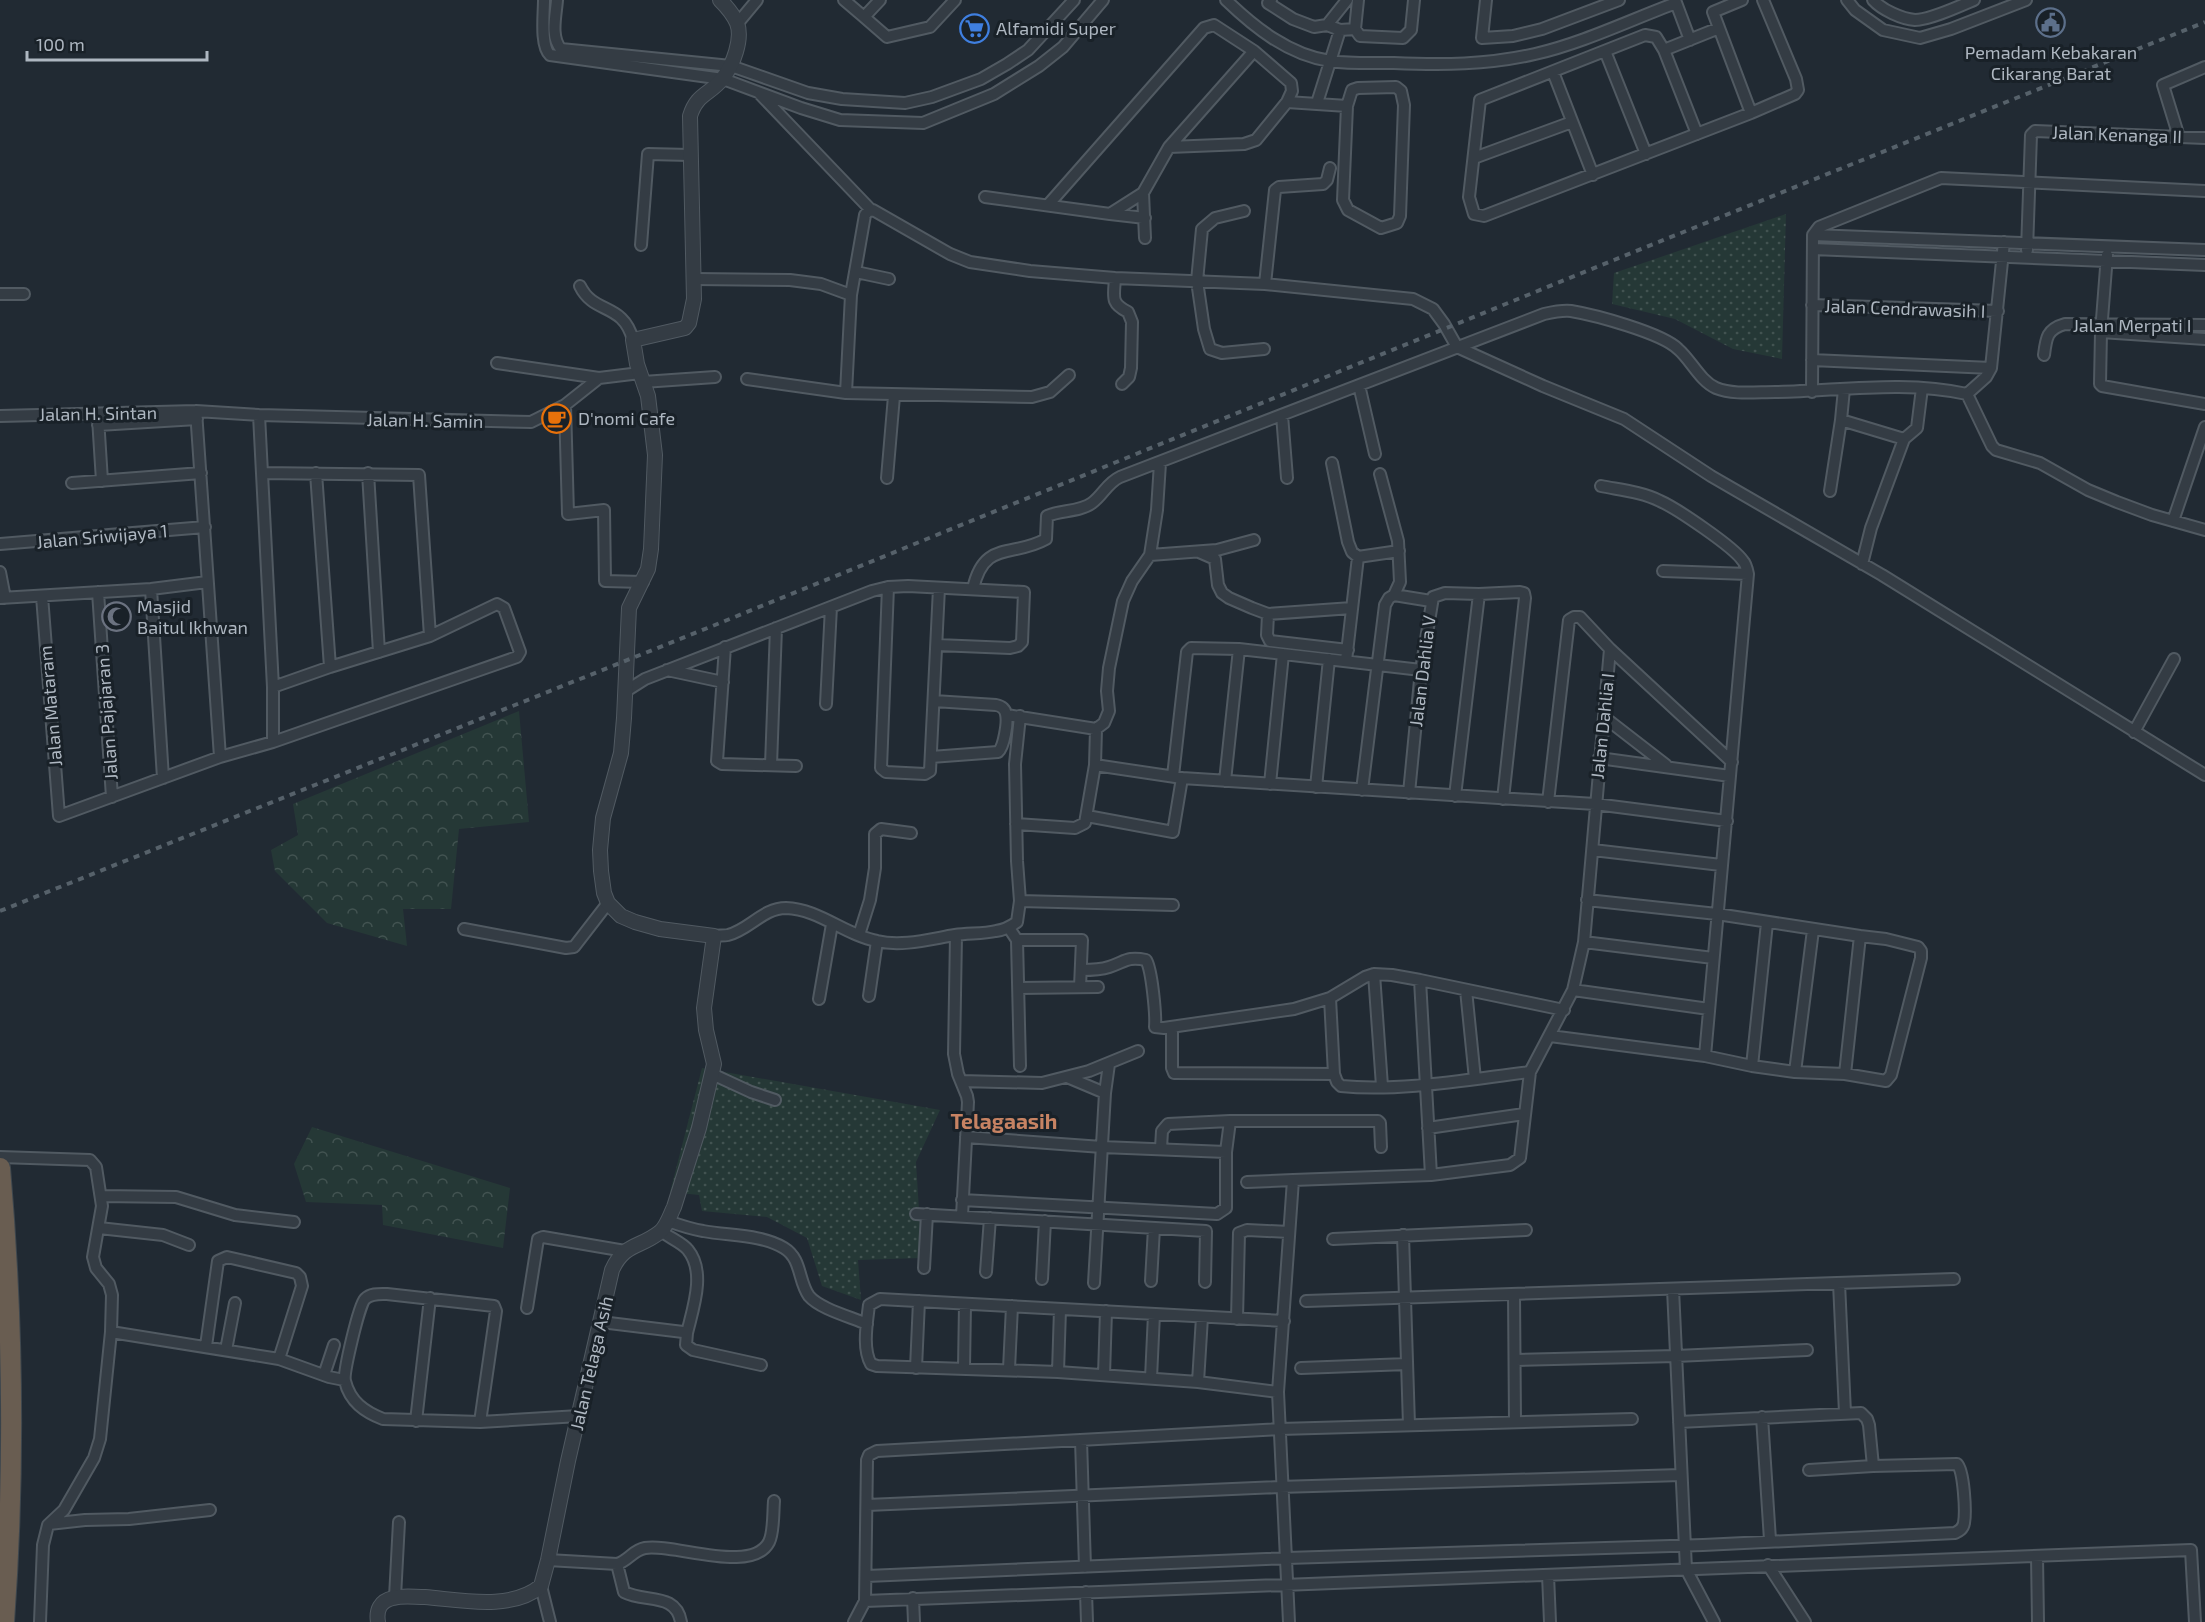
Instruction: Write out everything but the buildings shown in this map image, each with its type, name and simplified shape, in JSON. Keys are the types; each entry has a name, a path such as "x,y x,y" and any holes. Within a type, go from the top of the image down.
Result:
{"highway":[{"path":"0,1168 12,1462 4,1622"}],"street":[{"path":"544,0 544,39 546,52 550,55 723,79 840,120 878,123 923,123 994,94 1039,66 1063,47 1103,0"},
{"path":"557,0 555,34 558,47 563,50 731,66 808,93 905,103 932,97 981,79 1028,50 1074,0"},
{"path":"633,340 688,326 694,299 690,116 694,104 723,79 731,66 738,42 737,24 720,0"},
{"path":"737,24 757,0"},
{"path":"844,0 886,37 930,27 955,0"},
{"path":"864,17 880,0"},
{"path":"1226,0 1248,21 1277,41 1300,53 1330,61 1461,65 1505,60 1557,48 1676,1 1690,40"},
{"path":"1327,25 1347,0"},
{"path":"1358,0 1355,29 1360,36 1367,38 1403,38 1411,30 1414,0"},
{"path":"1486,0 1482,38 1513,36 1542,28 1619,0"},
{"path":"1742,0 1713,12 1751,113"},
{"path":"1697,134 1664,50 1656,37 1645,35 1480,100 1469,197 1474,214 1484,216 1593,175 1790,98 1798,90 1796,79 1763,0"},
{"path":"1847,0 1855,10 1883,30 1920,38 2026,0"},
{"path":"1873,0 1884,9 1916,20 1943,13 1974,0"},
{"path":"1268,1 1293,19 1314,27 1327,25 1340,30 1355,29"},
{"path":"1048,205 1204,28 1214,25 1254,51 1291,83 1292,91 1287,102 1256,140 1244,144 1169,147"},
{"path":"1664,50 1719,28"},
{"path":"1317,103 1340,30"},
{"path":"546,52 558,47"},
{"path":"1110,214 1143,193 1169,147 1254,51"},
{"path":"1605,51 1646,154"},
{"path":"2179,137 2163,86 2205,67"},
{"path":"1553,72 1593,175"},
{"path":"1396,87 1401,91 1403,97 1400,216 1397,223 1387,228 1382,228 1348,210 1343,200 1347,105 1352,90 1358,88 1396,87"},
{"path":"758,92 871,210 950,254 970,262 1030,271 1115,278 1265,284 1413,299 1433,309 1457,347 1624,419 1711,476 1862,564 2205,775"},
{"path":"878,123 882,102"},
{"path":"1287,102 1347,105"},
{"path":"1474,158 1572,122"},
{"name":"Jalan Kenanga II","path":"2027,257 2031,135 2035,131 2202,136"},
{"path":"641,245 648,154 652,152 690,155"},
{"path":"1265,284 1275,189 1323,184 1327,180 1330,168"},
{"path":"1812,392 1813,235 1819,227 1941,178 2205,191"},
{"path":"1143,193 1145,238"},
{"path":"985,197 1145,218"},
{"path":"846,393 851,295 866,215 871,210"},
{"path":"1245,211 1215,218 1203,229 1197,281 1207,345 1210,349 1222,353 1264,349"},
{"path":"1813,235 2205,250"},
{"path":"973,589 979,568 992,556 1046,539 1047,516 1088,506 1115,480 1457,347 1557,311 1571,311 1636,328 1666,340 1689,359 1708,384 1717,389 1737,392 1812,392 1903,386 1967,394 1986,377 1991,368 2004,242"},
{"path":"2107,246 2099,380 2102,387 2205,404"},
{"path":"1814,249 2205,265"},
{"path":"856,272 889,279"},
{"path":"1115,278 1114,302 1128,312 1132,322 1130,373 1122,384"},
{"path":"694,279 790,280 821,284 851,295"},
{"path":"580,286 587,297 627,322 648,396 656,467 650,561 643,582 629,608 621,753 603,818 600,850 604,893 609,903 621,916 660,929 714,936 729,934 763,915 782,908 798,909 859,935 877,941 896,943 1009,928 1017,922 1020,901 1015,764 1020,716"},
{"path":"0,294 24,294"},
{"name":"Jalan Cendrawasih I","path":"1812,305 1998,311"},
{"name":"Jalan Merpati I","path":"2044,355 2048,335 2054,327 2074,323 2101,328 2205,325"},
{"path":"2101,328 2205,339"},
{"path":"1812,360 1991,368"},
{"path":"497,363 598,378 715,377"},
{"path":"747,380 846,393 894,396 1032,397 1050,392 1069,375"},
{"name":"Jalan H. Samin","path":"197,415 531,422 565,405 598,378"},
{"path":"1359,386 1376,454"},
{"path":"1862,564 1871,528 1904,439 1917,428 1922,388"},
{"path":"1830,491 1844,389"},
{"path":"1967,394 1996,450 2040,463 2088,490 2152,515 2205,530"},
{"path":"887,478 894,396"},
{"path":"565,405 568,514 604,510 605,581 643,582"},
{"path":"197,415 220,757"},
{"name":"Jalan H. Sintan","path":"0,416 98,419 197,415"},
{"path":"259,415 273,687 273,742"},
{"path":"1282,416 1287,478"},
{"path":"98,419 102,481"},
{"path":"1841,420 1904,439"},
{"path":"2173,521 2205,427"},
{"path":"1006,715 1096,729 1104,723 1109,711 1107,691 1109,668 1123,601 1132,581 1150,555 1157,510 1160,463"},
{"path":"1332,463 1348,542 1358,557"},
{"path":"72,483 201,473"},
{"path":"262,473 417,473 420,476 430,636"},
{"path":"316,473 330,667"},
{"path":"368,473 379,652"},
{"path":"1362,790 1385,604 1394,595 1400,582 1398,540 1380,474"},
{"path":"1601,486 1635,492 1659,500 1739,556 1746,565 1748,574 1705,1056"},
{"name":"Jalan Sriwijaya 1","path":"0,544 205,527"},
{"path":"1150,555 1217,550 1254,540"},
{"path":"1358,557 1399,551"},
{"path":"1199,552 1215,559 1218,585 1222,592 1229,598 1268,614 1352,608"},
{"path":"1347,656 1358,557"},
{"path":"1663,570 1748,574"},
{"path":"0,572 3,598 151,589 207,582"},
{"path":"626,691 645,679 667,670 872,591 888,587 1023,592 1020,644 1010,648 936,645"},
{"path":"888,587 881,768 886,772 927,774 930,772 939,588"},
{"path":"151,589 163,778"},
{"name":"Jalan Pajajaran 3","path":"98,592 112,797"},
{"name":"Jalan Dahlia V","path":"1409,793 1421,670 1432,597 1439,594 1520,592 1525,596 1503,799"},
{"path":"1455,796 1479,594"},
{"path":"1394,595 1431,601"},
{"name":"Jalan Mataram","path":"42,596 59,816 112,797"},
{"path":"112,797 220,757 273,742 517,657 520,653 504,608 499,604 430,636 273,687"},
{"path":"826,704 831,607"},
{"path":"1268,614 1267,635 1270,641 1347,656 1377,665 1421,670"},
{"path":"1548,802 1570,618 1580,617 1610,649 1732,762"},
{"path":"771,765 776,628"},
{"path":"725,647 717,761 722,764 796,766"},
{"path":"1087,816 1173,832 1187,652 1194,648 1239,650 1329,660 1347,656"},
{"name":"Jalan Dahlia I","path":"1530,1072 1573,990 1584,942 1610,649"},
{"path":"1225,781 1239,650"},
{"path":"1270,784 1283,654"},
{"path":"2134,732 2174,659"},
{"path":"1316,787 1329,660"},
{"path":"667,670 723,682"},
{"path":"931,756 998,752 1004,745 1006,715 1003,709 996,705 934,702"},
{"path":"1604,717 1666,766"},
{"path":"1016,824 1075,828 1085,823 1095,765 1096,729"},
{"path":"1599,758 1730,776"},
{"path":"1095,765 1225,781 1595,804 1727,821"},
{"path":"859,935 870,900 877,831 881,829 911,833"},
{"path":"1593,849 1721,866"},
{"path":"1550,1036 1705,1056 1795,1072 1845,1074 1886,1081 1890,1078 1921,958 1921,951 1918,947 1886,939 1717,914 1587,900"},
{"path":"1020,901 1173,905"},
{"path":"464,929 566,948 574,947 609,903"},
{"path":"1752,1066 1767,923"},
{"path":"819,999 832,924"},
{"path":"1009,928 1017,940 1020,1066"},
{"path":"1795,1072 1813,930"},
{"path":"956,935 954,1054 957,1074 968,1102 962,1216"},
{"path":"664,1226 674,1207 699,1128 714,1064 706,1030 705,1008 714,936"},
{"path":"1845,1074 1860,936"},
{"path":"1017,940 1082,940 1080,987"},
{"path":"869,996 877,941"},
{"path":"1584,942 1713,958"},
{"path":"1081,970 1109,967 1124,959 1146,960 1151,974 1152,1002 1156,1012 1155,1028 1172,1028 1294,1009 1330,999 1365,976 1374,974 1420,980 1564,1010"},
{"path":"1374,974 1382,1086"},
{"path":"1420,980 1431,1175"},
{"path":"1019,988 1098,987"},
{"path":"1466,990 1475,1078"},
{"path":"1573,990 1708,1009"},
{"path":"1247,1182 1431,1175 1515,1163 1521,1155 1530,1072 1426,1084 1341,1086 1334,1074 1330,999"},
{"path":"1172,1028 1174,1073 1334,1074"},
{"path":"961,1081 1042,1083 1108,1064 1138,1051"},
{"path":"1094,1283 1108,1064"},
{"path":"712,1074 775,1100"},
{"path":"1067,1077 1105,1093"},
{"path":"1428,1128 1524,1114"},
{"path":"962,1200 1220,1213 1226,1208 1226,1152 1230,1121"},
{"path":"1161,1148 1162,1131 1168,1124 1230,1121 1377,1121 1380,1123 1381,1147"},
{"path":"966,1137 1102,1147 1226,1152"},
{"path":"0,1157 90,1160 96,1167 102,1206 93,1257 94,1264 111,1290 111,1332 97,1449 64,1510 48,1525 43,1545 40,1622"},
{"path":"1289,1622 1278,1392 1293,1180"},
{"path":"101,1196 176,1197 235,1215 294,1222"},
{"path":"924,1268 921,1214 1207,1231 1205,1282"},
{"path":"986,1272 990,1218"},
{"path":"1042,1279 1045,1221"},
{"path":"664,1226 760,1239 783,1247 795,1259 810,1297 821,1305 867,1324"},
{"path":"664,1226 688,1249 695,1265 697,1287 687,1333 687,1347 761,1365"},
{"name":"Jalan Telaga Asih","path":"541,1586 612,1270 619,1256 664,1226"},
{"path":"99,1228 163,1236 189,1245"},
{"path":"1151,1281 1154,1228"},
{"path":"1237,1319 1239,1233 1244,1230 1289,1232"},
{"path":"1333,1239 1526,1230"},
{"path":"1403,1235 1408,1425"},
{"path":"527,1308 538,1239 543,1237 626,1251"},
{"path":"206,1346 218,1261 227,1257 296,1273 300,1277 302,1286 279,1359"},
{"path":"1306,1301 1954,1279"},
{"path":"1839,1283 1845,1413"},
{"path":"1673,1289 1686,1569 1714,1622"},
{"path":"480,1422 495,1308 491,1304 378,1294 364,1300 356,1322 344,1380 358,1406 370,1414 383,1419 480,1422 579,1416"},
{"path":"1514,1295 1515,1422"},
{"path":"416,1421 430,1298"},
{"path":"1278,1392 1151,1378 1009,1369 916,1368 871,1364 866,1354 867,1324 869,1305 880,1299 1284,1321"},
{"path":"916,1368 920,1301"},
{"path":"226,1350 235,1303"},
{"path":"964,1368 965,1304"},
{"path":"1009,1369 1012,1306"},
{"path":"1058,1372 1060,1309"},
{"path":"1104,1375 1106,1311"},
{"path":"1151,1378 1154,1314"},
{"path":"1198,1382 1202,1317"},
{"path":"601,1322 687,1333"},
{"path":"111,1332 279,1359 344,1380"},
{"path":"324,1375 334,1345"},
{"path":"1515,1360 1807,1350"},
{"path":"1301,1368 1407,1364"},
{"path":"1679,1422 1861,1413 1867,1419 1873,1466"},
{"path":"1762,1417 1770,1540"},
{"path":"854,1622 865,1600 867,1576 867,1460 869,1455 877,1451 1280,1429 1632,1419"},
{"path":"1081,1440 1085,1568"},
{"path":"867,1576 1954,1533 1961,1530 1964,1523 1962,1473 1957,1464 1809,1470"},
{"path":"867,1504 1283,1487 1681,1475"},
{"path":"548,1560 618,1564 633,1552 654,1547 721,1556 743,1557 759,1553 770,1540 774,1501"},
{"path":"48,1525 210,1510"},
{"path":"395,1597 399,1522"},
{"path":"865,1600 2192,1550 2195,1622"},
{"path":"2037,1556 2038,1622"},
{"path":"618,1564 624,1592 670,1603 680,1613 681,1622"},
{"path":"1768,1565 1805,1622"},
{"path":"1548,1575 1550,1622"},
{"path":"378,1622 378,1610 381,1605 395,1597 491,1601 525,1596 541,1586 550,1622"},
{"path":"1086,1592 1087,1622"},
{"path":"913,1598 914,1622"}],"green space":[{"path":"1786,214 1782,359 1733,349 1675,319 1612,304 1614,273"},
{"path":"519,711 529,822 459,829 451,909 403,909 407,946 327,923 275,871 271,850 298,835 293,804"},
{"path":"702,1068 940,1110 916,1162 922,1258 858,1260 861,1300 822,1286 807,1238 767,1217 702,1211 699,1195 670,1192"},
{"path":"312,1127 510,1188 503,1248 383,1225 382,1205 306,1202 294,1164"}],"railway":[{"path":"0,911 710,627 2205,22"}],"place":[{"name":"Pemadam Kebakaran Cikarang Barat","path":"2051,23"},
{"name":"Alfamidi Super","path":"975,28"},
{"name":"D'nomi Cafe","path":"557,418"},
{"name":"Masjid Baitul Ikhwan","path":"116,616"}],"district":[{"name":"Telagaasih","path":"1004,1120"}]}
